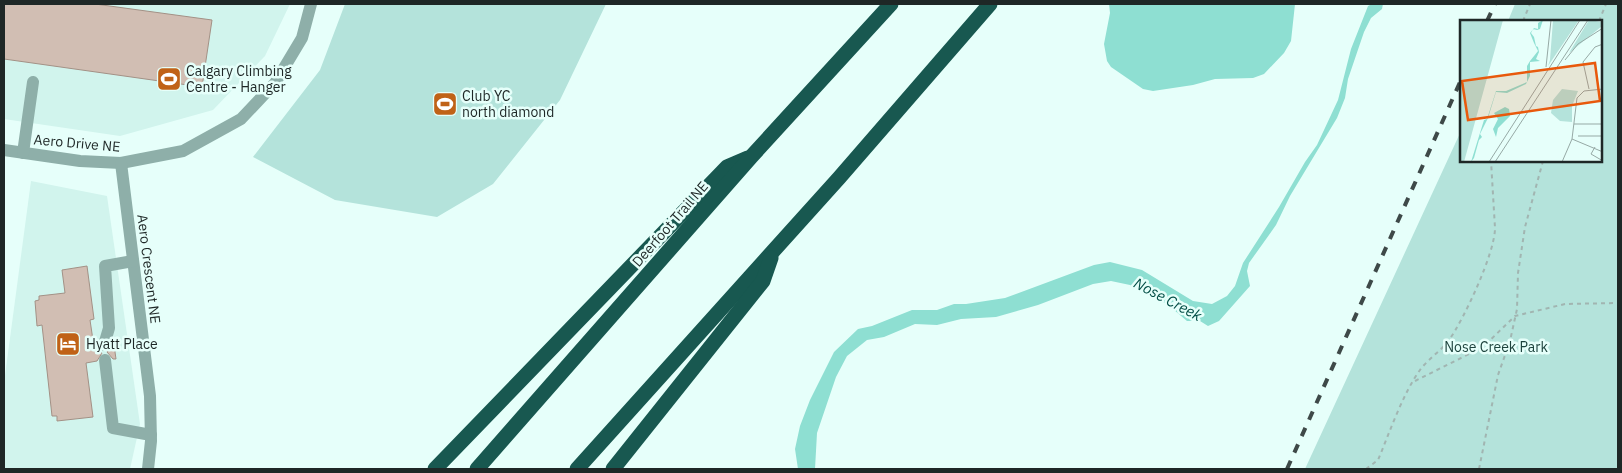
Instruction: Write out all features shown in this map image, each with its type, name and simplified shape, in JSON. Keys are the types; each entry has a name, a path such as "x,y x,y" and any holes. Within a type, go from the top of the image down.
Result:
{"highway":[{"name":"Deerfoot Trail NE","path":"477,469 751,156 891,4"},
{"path":"577,469 774,250 990,4"},
{"path":"435,469 727,167 751,156"},
{"path":"613,469 763,281 774,250"}],"street":[{"name":"Aero Drive NE","path":"4,150 80,161 121,163 183,151 241,119 275,83 302,38 312,4"},
{"path":"23,153 33,82"},
{"name":"Aero Crescent NE","path":"121,163 150,396 151,435 148,469"},
{"path":"104,345 109,328 105,266 133,261"},
{"path":"105,360 113,428 151,435"}],"path":[{"path":"1523,20 1530,4"},
{"path":"1599,20 1606,4"},
{"path":"1366,469 1378,460 1418,372 1447,343 1459,325 1490,253 1495,239 1491,162"},
{"path":"1479,469 1498,375 1510,341 1515,316 1518,273 1525,227 1543,162"},
{"path":"1414,381 1483,346 1515,316 1565,304 1618,303"}],"shaded area":[{"path":"4,4 290,4 265,56 213,110 120,136 4,119"},
{"path":"31,181 107,196 140,424 130,469 4,469 4,383"}],"green space":[{"path":"345,4 606,4 560,100 493,184 437,217 335,200 253,157 320,70"},
{"name":"Nose Creek Park","path":"1515,4 1618,4 1618,469 1305,469 1460,133 1460,162 1602,162 1602,20 1508,20"}],"water":[{"path":"1109,4 1295,4 1291,41 1284,53 1264,74 1253,78 1215,79 1193,85 1153,91 1143,89 1111,67 1107,61 1104,44 1110,13"},
{"name":"Nose Creek","path":"1383,4 1382,9 1371,18 1364,32 1348,79 1345,98 1337,118 1290,196 1276,225 1249,263 1247,271 1250,286 1219,321 1208,326 1200,321 1187,321 1167,304 1130,285 1111,281 1093,284 1038,305 996,317 961,319 937,325 915,324 884,337 867,340 847,356 836,377 817,433 815,469 798,469 795,449 800,426 810,400 834,352 858,329 872,326 912,310 937,310 954,304 1005,298 1094,265 1110,262 1142,270 1193,301 1212,304 1227,296 1235,286 1243,263 1317,145 1338,100 1351,49 1368,6"}],"building":[{"path":"4,4 95,4 212,20 202,87 4,59"},
{"name":"Hyatt Place","path":"87,266 94,319 90,320 94,347 102,353 97,361 86,363 93,417 57,421 57,416 52,416 42,325 37,326 35,301 39,300 39,296 65,293 62,270"},
{"path":"114,345 116,359 113,359 107,352"}],"railway":[{"path":"1487,20 1495,4"},
{"path":"1287,469 1460,82"}],"place":[{"name":"Calgary Climbing Centre - Hanger","path":"169,79"},
{"name":"Club YC north diamond","path":"445,104"},
{"name":"Hyatt Place","path":"68,344"}]}
